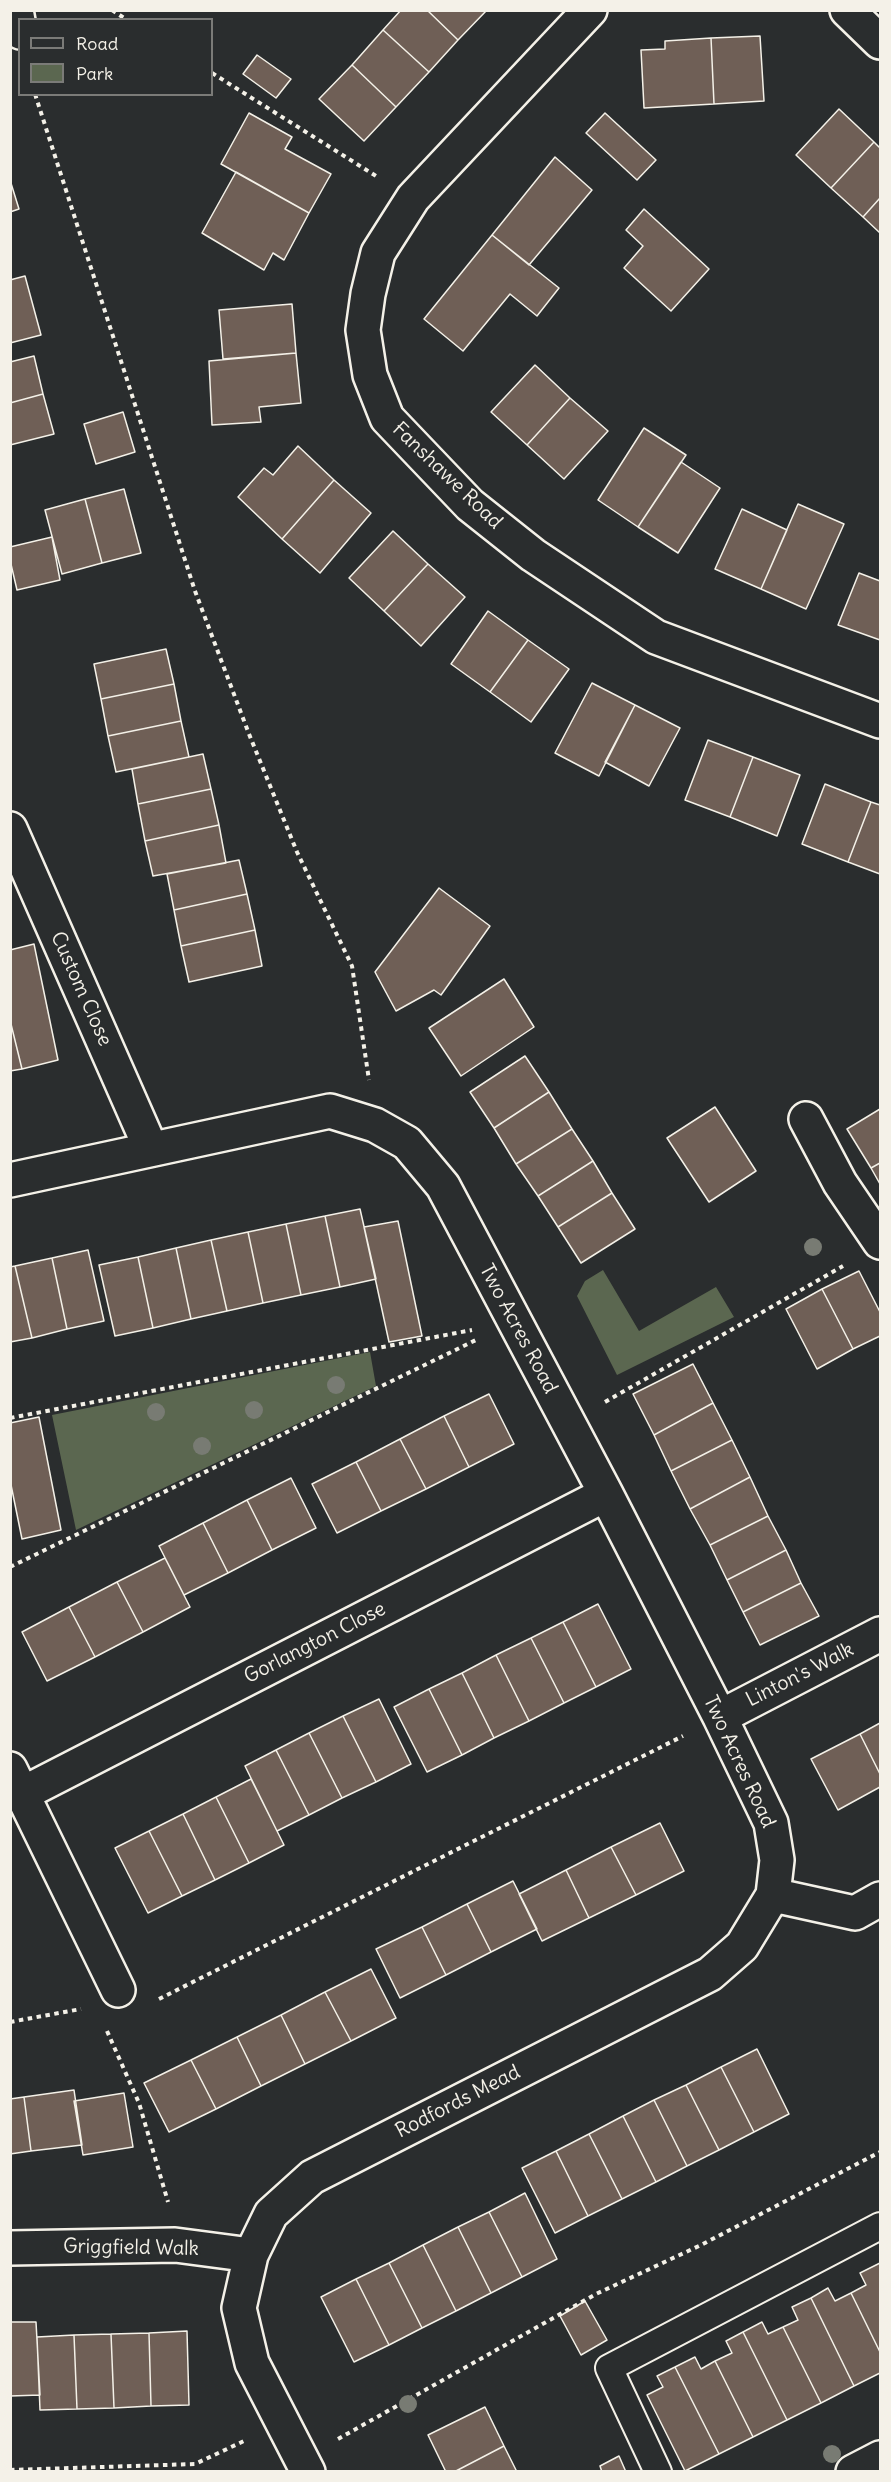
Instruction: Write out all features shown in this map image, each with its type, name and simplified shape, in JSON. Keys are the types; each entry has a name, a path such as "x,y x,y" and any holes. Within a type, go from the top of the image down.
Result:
{"street":[{"name":"Fanshawe Road","path":"590,10 413,198 378,253 368,294 363,330 370,375 387,418 470,505 533,555 656,637 880,721"},
{"path":"847,10 880,42"},
{"name":"Custom Close","path":"10,829 151,1149"},
{"name":"Two Acres Road","path":"10,1180 330,1112 375,1125 407,1143 443,1186 606,1494 720,1717 771,1823 777,1860 773,1895"},
{"path":"806,1119 840,1183 880,1242"},
{"name":"Gorlangton Close","path":"106,1998 17,1781 606,1494"},
{"name":"Linton's Walk","path":"720,1717 880,1634"},
{"path":"773,1895 855,1913 880,1899"},
{"name":"Rodfords Mead","path":"304,2466 252,2363 239,2308 251,2255 272,2214 312,2177 710,1974 742,1946 773,1895"},
{"name":"Griggfield Walk","path":"10,2248 175,2245 251,2255"},
{"path":"853,2472 880,2458"}],"lane":[{"path":"658,2472 609,2368 880,2226"}],"path":[{"path":"213,74 413,198"},
{"path":"36,96 195,591 297,852 352,966 375,1125"},
{"path":"568,1423 849,1262"},
{"path":"10,1418 514,1322"},
{"path":"10,1567 514,1322"},
{"path":"157,1999 720,1717"},
{"path":"10,2022 106,1998 171,2212 175,2245"},
{"path":"304,2466 596,2294 701,2246 880,2152"},
{"path":"10,2470 195,2464 282,2423"}],"green space":[{"path":"603,1270 639,1331 716,1287 734,1317 617,1375 577,1296 585,1281"},
{"path":"370,1352 376,1386 76,1530 52,1415"}],"building":[{"path":"401,10 427,10 458,40 429,72 383,30"},
{"path":"427,10 487,10 458,40"},
{"path":"383,30 429,72 396,107 352,65"},
{"path":"760,36 764,101 714,104 711,38"},
{"path":"711,38 714,104 644,108 641,50 665,49 665,41"},
{"path":"257,55 291,79 276,98 243,74"},
{"path":"352,65 396,107 364,141 319,99"},
{"path":"839,109 874,142 831,188 796,155"},
{"path":"249,113 292,137 285,149 331,174 309,213 221,164"},
{"path":"605,113 656,160 637,180 586,133"},
{"path":"874,142 880,148 880,198 863,217 831,188"},
{"path":"555,157 592,190 529,265 492,235"},
{"path":"236,172 309,213 284,260 273,253 264,270 202,233"},
{"path":"10,180 19,209 10,212"},
{"path":"880,198 880,233 863,217"},
{"path":"644,209 709,269 671,311 624,268 643,246 626,230"},
{"path":"492,235 559,288 537,316 510,294 463,351 424,319"},
{"path":"25,276 41,335 10,343 10,280"},
{"path":"292,304 296,353 223,359 219,310"},
{"path":"296,353 301,403 259,407 261,422 212,425 209,361"},
{"path":"34,356 43,394 10,403 10,362"},
{"path":"535,365 570,398 527,445 491,412"},
{"path":"43,394 54,434 10,445 10,403"},
{"path":"570,398 608,431 564,479 527,445"},
{"path":"123,412 135,452 96,464 84,424"},
{"path":"644,428 686,455 638,527 598,500"},
{"path":"298,446 334,480 282,539 238,497 264,468 273,475"},
{"path":"681,462 720,488 678,553 638,527"},
{"path":"334,480 371,513 320,573 282,539"},
{"path":"124,489 141,553 102,563 85,499"},
{"path":"85,499 102,563 62,574 45,510"},
{"path":"798,504 844,524 806,609 761,589"},
{"path":"742,509 787,530 761,589 715,569"},
{"path":"393,531 428,564 384,611 349,578"},
{"path":"52,537 60,580 17,590 10,560 10,547"},
{"path":"428,564 465,597 421,646 384,611"},
{"path":"859,573 880,581 880,640 838,625"},
{"path":"488,611 528,640 490,692 451,664"},
{"path":"528,640 569,669 531,722 490,692"},
{"path":"166,649 174,684 101,699 94,664"},
{"path":"592,683 635,705 599,776 555,753"},
{"path":"174,684 181,721 108,736 101,699"},
{"path":"635,705 680,728 649,786 605,762"},
{"path":"181,721 189,757 116,772 108,736"},
{"path":"708,740 753,757 730,817 685,800"},
{"path":"203,754 211,789 138,804 132,769"},
{"path":"753,757 800,775 777,836 730,817"},
{"path":"825,784 871,802 848,862 802,844"},
{"path":"211,789 219,825 145,841 138,804"},
{"path":"871,802 880,805 880,874 848,862"},
{"path":"219,825 226,863 153,876 145,841"},
{"path":"239,860 247,894 174,910 167,874"},
{"path":"439,888 490,926 441,995 434,990 396,1011 375,972"},
{"path":"247,894 255,930 181,946 174,910"},
{"path":"255,930 262,966 189,982 181,946"},
{"path":"34,944 58,1060 22,1069 10,1020 10,950"},
{"path":"504,979 534,1027 461,1076 429,1028"},
{"path":"10,1020 22,1069 10,1071"},
{"path":"525,1056 549,1092 494,1128 470,1092"},
{"path":"549,1092 572,1129 516,1164 494,1128"},
{"path":"715,1107 756,1171 709,1202 667,1138"},
{"path":"880,1109 880,1163 871,1168 847,1129"},
{"path":"572,1129 593,1161 538,1196 516,1164"},
{"path":"593,1161 612,1193 558,1227 538,1196"},
{"path":"880,1163 880,1184 871,1168"},
{"path":"612,1193 635,1229 581,1263 558,1227"},
{"path":"360,1209 376,1279 340,1287 325,1216"},
{"path":"325,1216 340,1287 301,1295 286,1224"},
{"path":"398,1221 422,1336 389,1342 364,1227"},
{"path":"286,1224 301,1295 263,1303 248,1232"},
{"path":"248,1232 263,1303 227,1311 211,1240"},
{"path":"211,1240 227,1311 191,1319 176,1248"},
{"path":"176,1248 191,1319 153,1328 138,1257"},
{"path":"88,1250 104,1321 67,1329 52,1258"},
{"path":"138,1257 153,1328 115,1336 99,1265"},
{"path":"52,1258 67,1329 32,1338 15,1266"},
{"path":"15,1266 32,1338 10,1342 10,1267"},
{"path":"859,1271 880,1312 880,1336 853,1349 822,1289"},
{"path":"822,1289 853,1349 817,1369 786,1309"},
{"path":"693,1364 713,1403 654,1435 633,1394"},
{"path":"489,1394 514,1444 469,1467 444,1416"},
{"path":"713,1403 732,1440 671,1471 654,1435"},
{"path":"444,1416 469,1467 426,1489 400,1439"},
{"path":"39,1417 61,1530 22,1539 10,1480 10,1423"},
{"path":"400,1439 426,1489 381,1511 356,1462"},
{"path":"732,1440 750,1477 690,1509 671,1471"},
{"path":"356,1462 381,1511 337,1533 312,1484"},
{"path":"750,1477 768,1516 710,1545 690,1509"},
{"path":"291,1478 316,1528 272,1550 247,1500"},
{"path":"247,1500 272,1550 228,1573 203,1523"},
{"path":"768,1516 786,1550 727,1580 710,1545"},
{"path":"203,1523 228,1573 184,1595 159,1546"},
{"path":"786,1550 801,1583 743,1612 727,1580"},
{"path":"165,1558 190,1607 143,1632 117,1582"},
{"path":"117,1582 143,1632 95,1657 69,1607"},
{"path":"801,1583 819,1616 760,1645 743,1612"},
{"path":"598,1604 631,1669 596,1687 563,1622"},
{"path":"69,1607 95,1657 47,1681 22,1632"},
{"path":"563,1622 596,1687 564,1703 531,1638"},
{"path":"531,1638 564,1703 529,1721 496,1655"},
{"path":"496,1655 529,1721 494,1738 462,1673"},
{"path":"462,1673 494,1738 462,1755 429,1689"},
{"path":"429,1689 462,1755 427,1772 394,1707"},
{"path":"379,1699 411,1764 376,1782 343,1716"},
{"path":"343,1716 376,1782 342,1798 309,1733"},
{"path":"880,1723 880,1774 860,1734"},
{"path":"309,1733 342,1798 309,1815 276,1750"},
{"path":"860,1734 880,1774 880,1787 838,1810 811,1759"},
{"path":"276,1750 309,1815 277,1831 245,1766"},
{"path":"251,1779 284,1845 249,1863 216,1797"},
{"path":"216,1797 249,1863 215,1880 183,1814"},
{"path":"183,1814 215,1880 182,1896 149,1831"},
{"path":"660,1823 684,1871 636,1895 611,1847"},
{"path":"149,1831 182,1896 148,1913 115,1848"},
{"path":"611,1847 636,1895 589,1918 566,1870"},
{"path":"566,1870 589,1918 542,1941 519,1894"},
{"path":"513,1881 537,1929 491,1952 467,1904"},
{"path":"467,1904 491,1952 446,1975 422,1927"},
{"path":"422,1927 446,1975 400,1998 376,1949"},
{"path":"371,1969 396,2018 351,2041 325,1992"},
{"path":"325,1992 351,2041 305,2064 281,2015"},
{"path":"281,2015 305,2064 261,2086 237,2037"},
{"path":"237,2037 261,2086 216,2109 191,2060"},
{"path":"757,2049 789,2114 754,2132 721,2067"},
{"path":"191,2060 216,2109 169,2132 144,2083"},
{"path":"721,2067 754,2132 719,2150 686,2085"},
{"path":"686,2085 719,2150 687,2166 654,2100"},
{"path":"74,2090 82,2145 31,2151 24,2097"},
{"path":"124,2093 133,2147 83,2155 74,2101"},
{"path":"24,2097 31,2151 10,2154 10,2099"},
{"path":"654,2100 687,2166 656,2182 623,2116"},
{"path":"623,2116 656,2182 622,2199 589,2134"},
{"path":"589,2134 622,2199 588,2216 556,2151"},
{"path":"556,2151 588,2216 555,2233 522,2168"},
{"path":"525,2193 557,2259 522,2277 489,2212"},
{"path":"489,2212 522,2277 491,2293 458,2227"},
{"path":"458,2227 491,2293 456,2311 423,2245"},
{"path":"423,2245 456,2311 422,2328 389,2263"},
{"path":"389,2263 422,2328 389,2345 356,2279"},
{"path":"880,2263 880,2352 851,2293 866,2285 860,2273"},
{"path":"356,2279 389,2345 354,2362 321,2297"},
{"path":"828,2288 835,2301 851,2293 880,2352 880,2373 854,2386 811,2298"},
{"path":"811,2298 854,2386 821,2403 783,2327 798,2320 792,2307"},
{"path":"585,2301 607,2340 581,2355 560,2316"},
{"path":"10,2322 36,2322 40,2395 10,2396"},
{"path":"762,2322 768,2334 783,2327 821,2403 787,2420 743,2332"},
{"path":"187,2331 189,2405 151,2406 149,2333"},
{"path":"743,2332 787,2420 753,2437 715,2361 732,2353 726,2341"},
{"path":"149,2333 151,2406 114,2408 111,2334"},
{"path":"111,2334 114,2408 77,2409 74,2335"},
{"path":"74,2335 77,2409 40,2410 37,2337"},
{"path":"695,2357 701,2369 715,2361 753,2437 719,2454 675,2367"},
{"path":"675,2367 719,2454 685,2471 647,2395 663,2387 657,2376"},
{"path":"485,2407 504,2446 454,2472 446,2472 428,2435"},
{"path":"504,2446 517,2472 454,2472"},
{"path":"619,2456 626,2472 602,2472 600,2466"}]}
